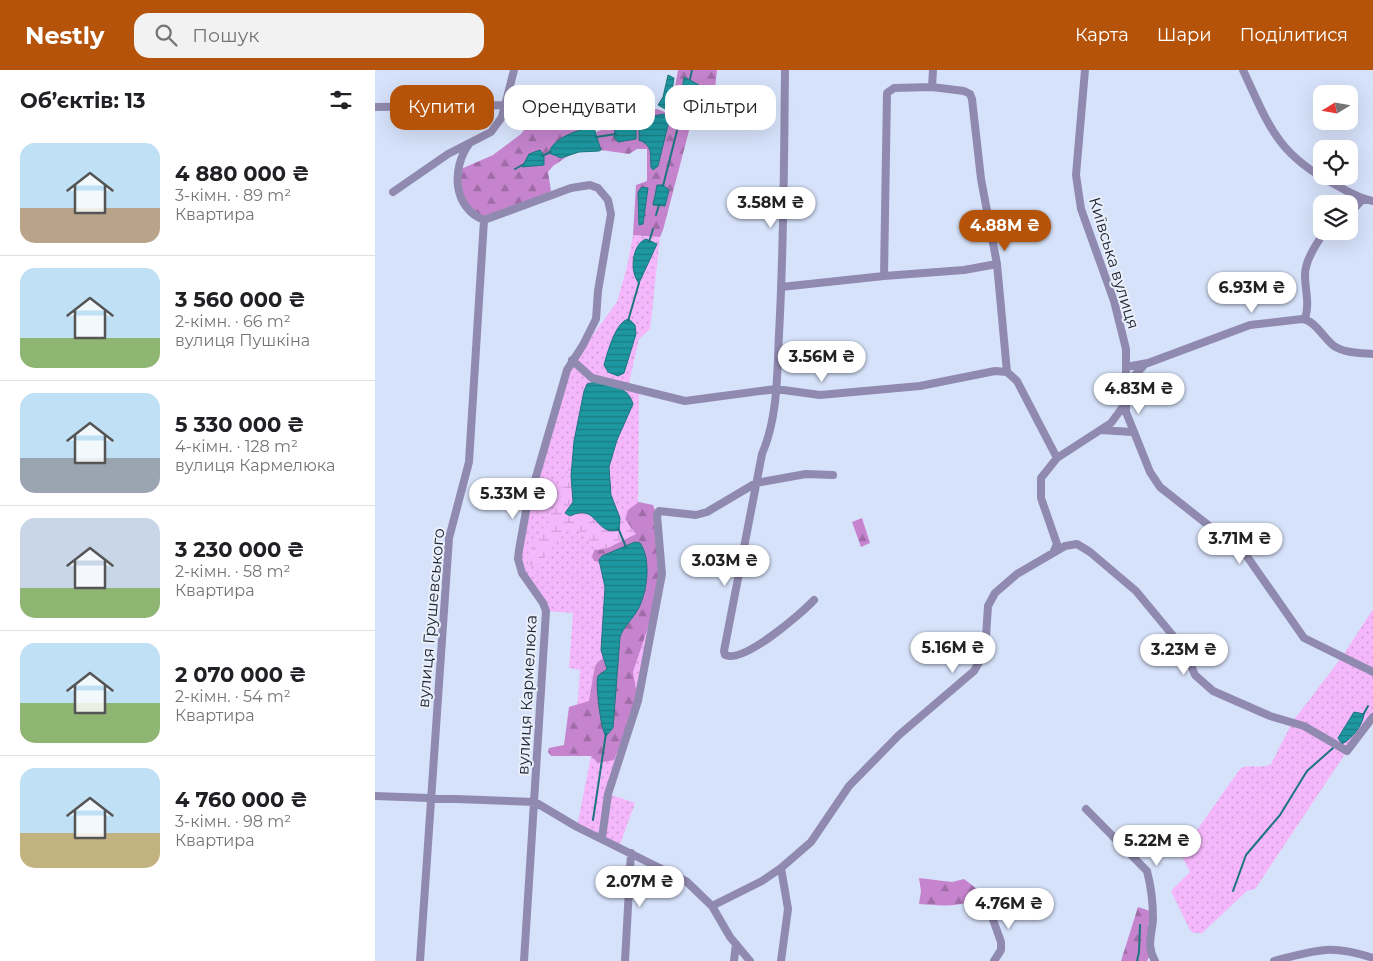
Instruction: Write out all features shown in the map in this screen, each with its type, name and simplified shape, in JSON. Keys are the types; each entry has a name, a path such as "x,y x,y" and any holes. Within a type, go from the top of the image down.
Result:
{"street":[{"path":"511,85 514,70"},
{"path":"785,70 781,288 776,389 770,434 761,454 724,651 725,655 730,658 750,649 797,618 814,600"},
{"path":"932,87 933,70"},
{"name":"Київська вулиця","path":"1085,70 1076,175 1081,209 1114,301 1126,349 1125,404 1132,432 1157,483 1246,554 1304,638 1373,672"},
{"path":"1243,70 1275,137 1288,153 1315,174 1363,199 1373,201"},
{"path":"884,276 887,93 894,88 932,87 964,91 970,94 972,99 981,179 997,264 1007,372"},
{"path":"375,107 504,105"},
{"path":"393,192 448,154 481,138 497,126 504,110"},
{"path":"469,144 460,161 458,190 467,207 477,217 484,220"},
{"name":"вулиця Кармелюка","path":"484,220 571,188 590,185 598,188 608,200 611,214 598,291 596,319 583,345 567,370 526,512 518,559 526,582 543,603 546,612 524,961"},
{"path":"1358,204 1363,199"},
{"name":"вулиця Грушевського","path":"420,961 449,538 469,462 484,220"},
{"path":"1305,319 1309,306 1306,270 1321,240"},
{"path":"781,288 884,276 964,270 997,264"},
{"path":"1126,367 1145,364 1251,325 1305,319 1334,346 1341,350 1373,354"},
{"path":"572,360 592,378 685,401 776,389 820,395 920,386 995,371 1007,372 1017,381 1057,458"},
{"path":"1125,386 1145,364"},
{"path":"1053,553 1057,544 1041,498 1041,478 1057,458 1115,419 1125,404"},
{"path":"1101,430 1132,432"},
{"path":"602,838 608,794 638,701 662,574 657,515 659,511 665,510 696,515 707,512 757,483 806,474 833,475"},
{"path":"712,906 762,881 781,868 811,842 849,786 887,748 974,671 985,652 987,606 995,593 1017,574 1065,546 1077,544 1090,552 1136,591 1184,650 1195,674 1213,691 1270,716 1304,726 1347,751 1373,717"},
{"path":"375,796 431,796 535,802 577,827 686,881 712,906 736,944 750,961"},
{"path":"1086,809 1147,872 1150,881 1153,919 1149,946 1155,961"},
{"path":"625,961 631,853"},
{"path":"781,868 788,909 781,961"},
{"path":"985,897 1001,942 1001,950 994,961"},
{"path":"734,961 736,944"},
{"path":"1274,961 1327,949 1346,950 1373,958"}],"green space":[{"path":"678,70 717,70 715,85 675,85"},
{"path":"655,109 665,112 665,130 689,130 660,237 633,235 636,185 647,181 647,149 637,149 629,154 601,150 596,132 601,130 655,130"},
{"path":"524,130 580,130 555,147 554,156 563,158 571,154 553,166 548,172 551,191 540,200 484,220 460,196 461,169 493,155"},
{"path":"633,235 660,237 650,329 639,339 629,383 639,389 638,509 663,563 638,701 609,794 635,803 619,847 577,827 591,756 574,754 580,670 569,668 573,613 546,611 526,582 519,550 567,370 617,302 627,267"},
{"path":"574,452 572,515 584,511 614,516 610,486 614,504 636,534 606,549 596,550 579,531 571,529 560,538 541,561 529,566 527,558 560,497"},
{"path":"639,502 653,505 657,515 663,563 653,612 633,672 638,701 614,760 598,763 591,756 551,756 548,752 549,748 564,745 569,707 589,701 595,666 620,637 632,611 601,562 594,561 592,556 595,549 618,535 628,510"},
{"path":"862,518 870,543 861,547 852,522"},
{"path":"1373,609 1373,717 1347,751 1255,889 1247,891 1202,933 1193,933 1171,891 1190,872 1183,858 1183,850 1240,769 1271,764 1293,721 1342,657"},
{"path":"919,878 952,882 964,879 981,892 976,898 962,904 919,904 921,891"},
{"path":"1138,907 1150,911 1147,939 1152,951 1147,961 1121,961"}],"shaded area":[{"path":"668,75 674,78 673,85 666,85"},
{"path":"684,77 699,85 683,85"},
{"path":"665,88 665,109 658,105 663,97"},
{"path":"664,114 665,130 667,130 658,166 653,170 649,147 639,140 639,130 655,130 655,116"},
{"path":"595,130 601,150 579,152 561,158 549,153 551,148 560,139 578,131"},
{"path":"615,130 636,130 636,139 618,142 614,137"},
{"path":"540,150 544,155 544,165 522,167 529,154"},
{"path":"657,185 663,185 669,190 665,206 653,205"},
{"path":"642,187 648,188 643,224 639,225 638,192"},
{"path":"646,239 657,244 639,283 634,272 633,259 638,246"},
{"path":"629,319 635,325 636,334 624,373 618,376 608,372 604,365 616,331 624,321"},
{"path":"595,382 623,390 631,398 633,404 617,440 609,467 611,495 620,518 619,530 611,531 605,529 586,513 570,516 565,513 573,502 571,476 574,441 584,391 587,384"},
{"path":"635,542 640,543 646,558 646,587 635,615 620,637 613,728 606,736 600,717 597,687 598,676 607,669 601,650 605,587 599,560 602,556"},
{"path":"1354,712 1364,714 1362,723 1353,735 1342,744 1338,738"}],"waterway":[{"path":"690,79 692,70"},
{"path":"663,186 677,130"},
{"path":"596,137 616,134"},
{"path":"542,156 551,152"},
{"path":"515,169 524,164"},
{"path":"656,215 659,205"},
{"path":"649,242 653,229"},
{"path":"628,321 639,283"},
{"path":"618,528 626,547"},
{"path":"1363,715 1368,706"},
{"path":"593,820 606,733"},
{"path":"1233,891 1246,855 1280,815 1307,771 1333,748"},
{"path":"1137,961 1140,925"}]}
